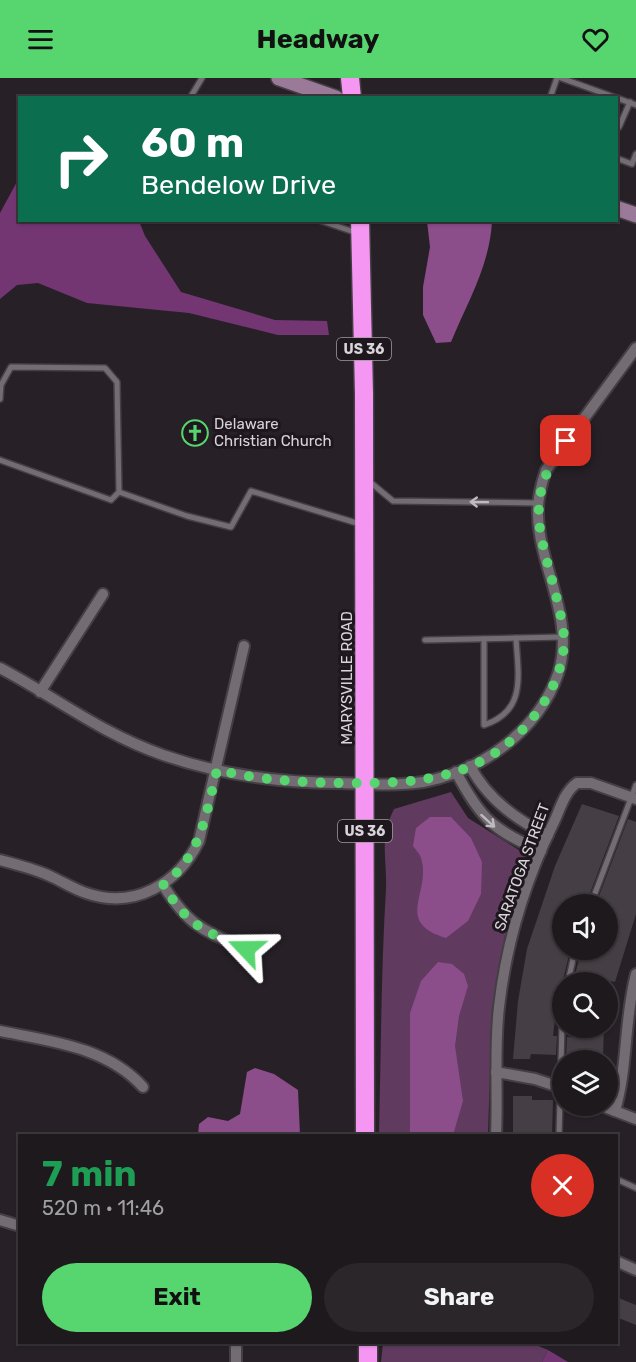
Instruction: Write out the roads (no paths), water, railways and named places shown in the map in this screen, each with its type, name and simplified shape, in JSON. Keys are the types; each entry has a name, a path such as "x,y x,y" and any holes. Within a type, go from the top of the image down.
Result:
{"highway":[{"path":"350,78 352,96"},
{"name":"MARYSVILLE ROAD","path":"361,228 365,477 365,1134"},
{"path":"368,1344 368,1362"}],"street":[{"path":"279,78 330,96"},
{"path":"618,209 636,215"},
{"path":"0,668 81,718 126,741 185,762 246,777 291,782 422,782 485,760 527,725 544,703 558,672 564,637 543,545 538,503 546,470 636,348"},
{"path":"40,692 103,594"},
{"path":"0,860 33,870 84,893 99,897 129,897 163,885 186,864 199,841 244,646"},
{"path":"470,766 492,795 511,814 548,835"},
{"path":"456,772 472,803 490,824 541,851"},
{"name":"SARATOGA STREET","path":"496,1134 499,1008 506,957 541,851 564,798 577,783 591,783 634,798"},
{"path":"163,885 186,919 204,931 246,949"},
{"path":"618,1101 623,1084 626,1022 635,981"},
{"path":"0,1030 70,1045 106,1059 126,1071 143,1087"},
{"path":"496,1072 518,1075 552,1085"},
{"path":"618,1112 636,1119"},
{"path":"0,1220 18,1225"},
{"path":"618,1263 636,1270"},
{"path":"236,1344 236,1362"}],"lane":[{"path":"191,96 202,78"},
{"path":"551,96 559,78 612,96"},
{"path":"618,98 636,105"},
{"path":"619,127 630,102"},
{"path":"618,159 634,165 636,154"},
{"path":"329,222 361,228"},
{"path":"0,399 1,385 11,367 105,369 117,382 119,492 111,500 0,460"},
{"path":"365,477 378,492 393,501 538,503"},
{"path":"119,492 187,516 231,526 251,492 365,526"},
{"path":"424,640 564,637"},
{"path":"483,639 484,725 499,720 514,705 518,679 516,638"},
{"path":"595,894 634,798 636,785"},
{"path":"559,1134 560,1116"},
{"path":"618,1180 636,1188"}],"place":[{"name":"Delaware Christian Church","path":"195,433"}]}
